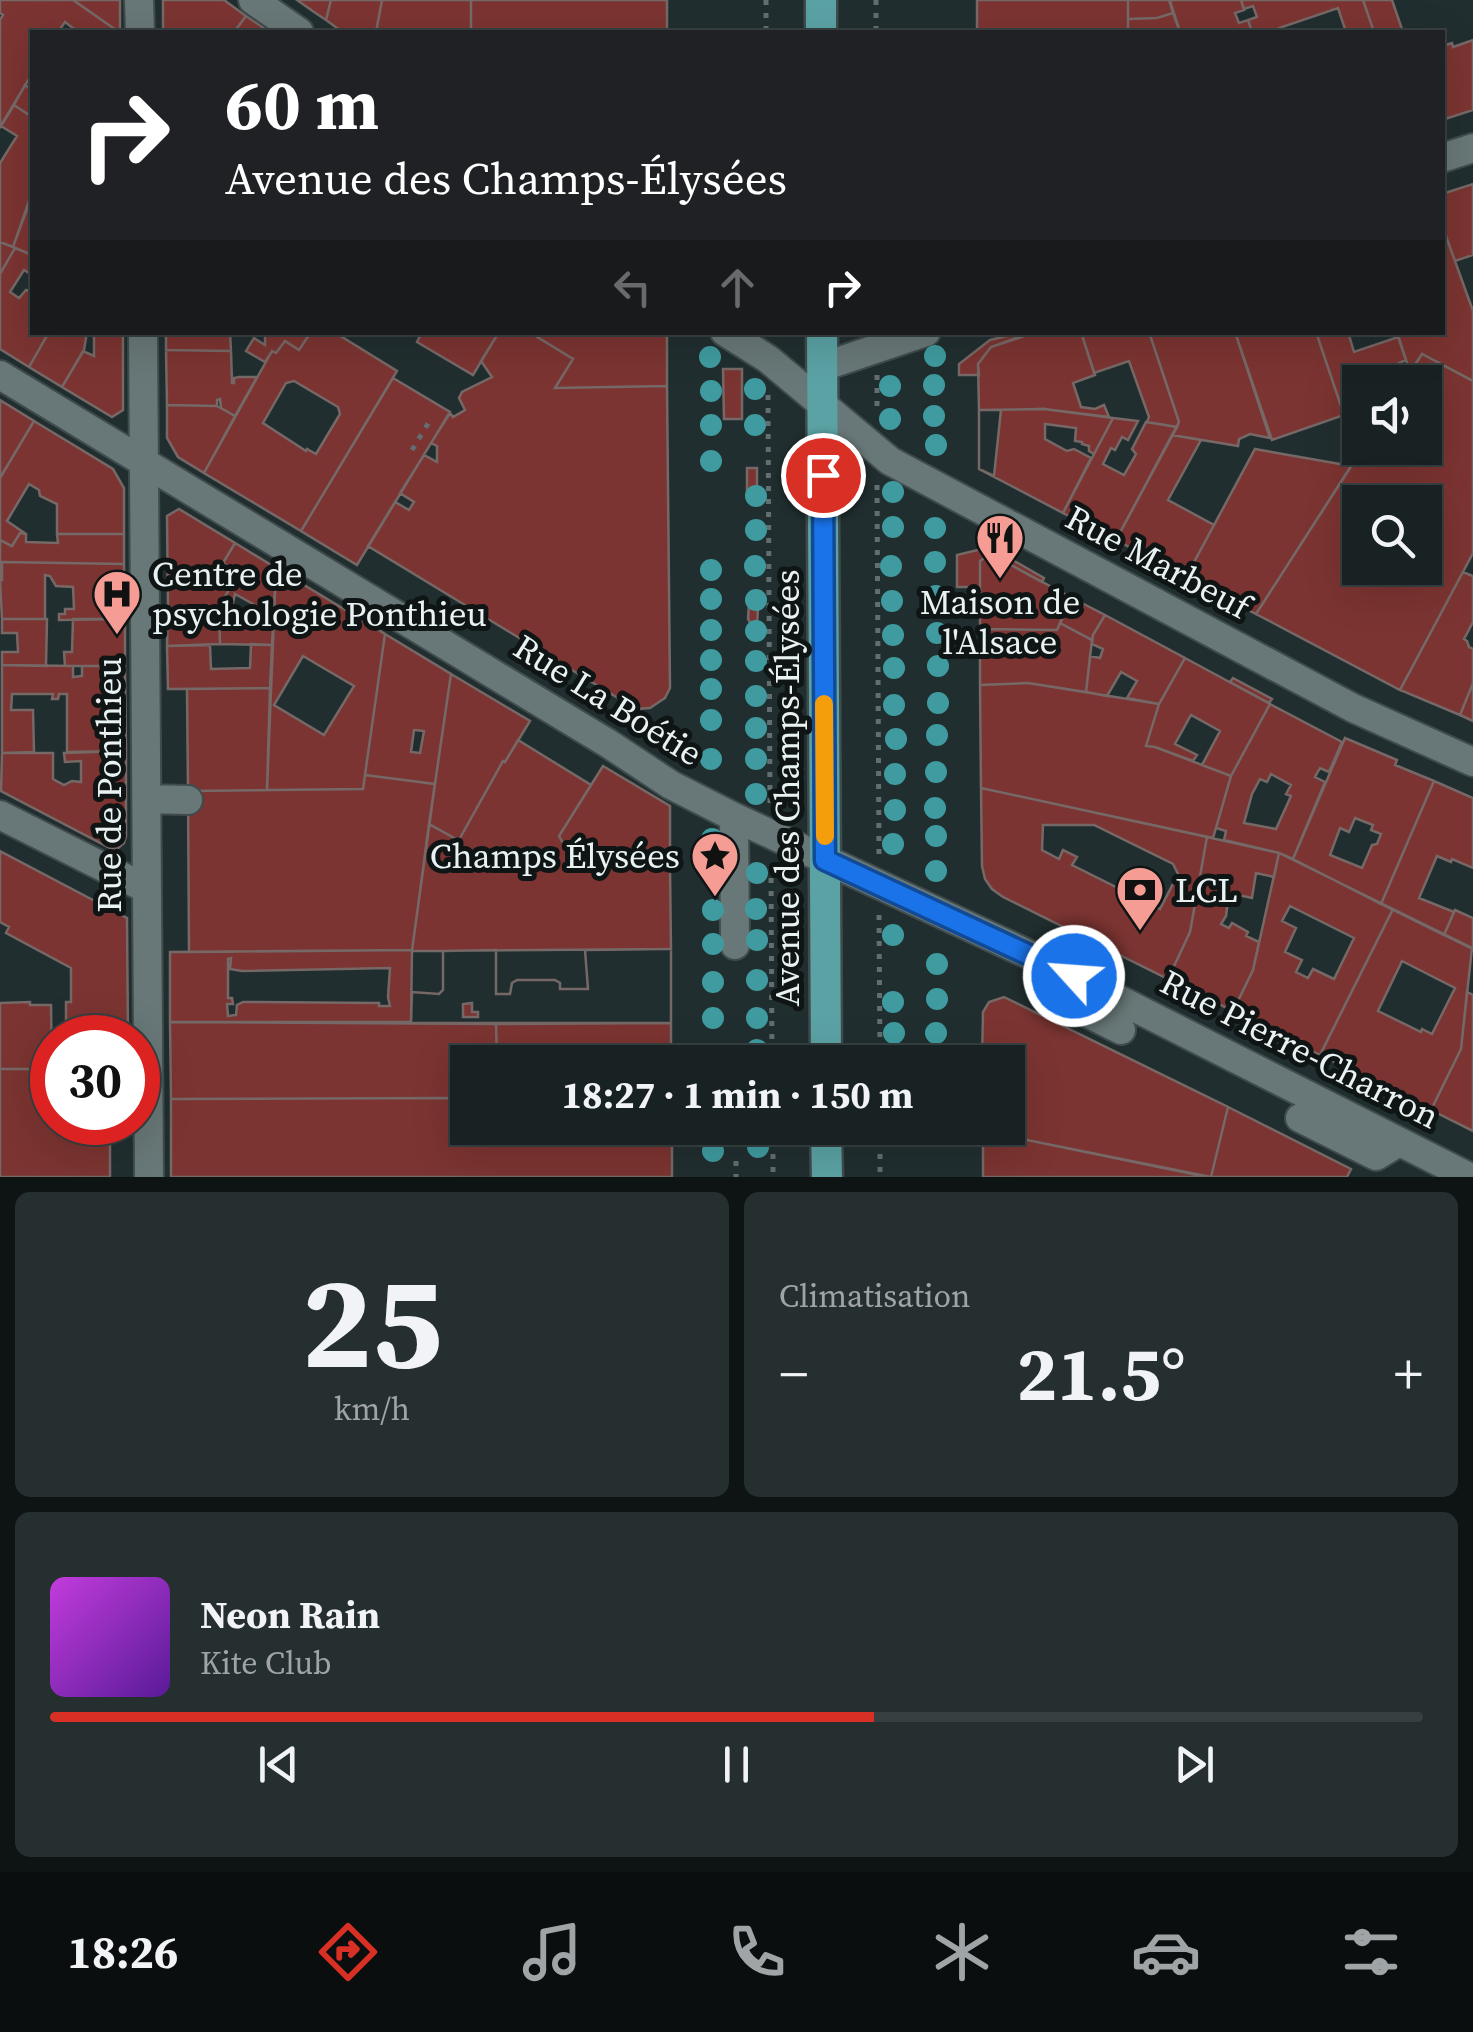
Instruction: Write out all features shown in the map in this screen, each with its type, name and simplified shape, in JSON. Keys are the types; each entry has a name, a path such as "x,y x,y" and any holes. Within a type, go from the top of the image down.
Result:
{"main road":[{"path":"820,0 821,30"},
{"name":"Avenue des Champs-Élysées","path":"822,335 826,1045"},
{"path":"826,1145 827,1177"}],"street":[{"path":"139,0 140,30"},
{"path":"253,0 295,30"},
{"path":"1445,157 1473,148"},
{"name":"Rue de Ponthieu","path":"143,335 149,1177"},
{"name":"Rue Marbeuf","path":"730,335 768,359 890,462 1353,708 1473,762"},
{"path":"822,367 917,335"},
{"name":"Rue La Boétie","path":"0,375 671,785 825,860"},
{"path":"147,799 188,800"},
{"path":"0,816 147,889"},
{"path":"734,817 735,945"},
{"name":"Rue Pierre-Charron","path":"825,860 1041,960 1469,1177"},
{"path":"1041,960 1062,1000 1121,1030"},
{"path":"1300,1118 1376,1156 1399,1142"}],"path":[{"path":"766,0 766,30"},
{"path":"876,0 876,30"},
{"path":"877,348 880,1045"},
{"name":"Avenue des Champs-Élysées","path":"768,396 770,813"},
{"path":"412,450 429,422"},
{"name":"Avenue des Champs-Élysées","path":"771,855 772,1045"},
{"path":"772,1145 773,1177"},
{"path":"880,1145 880,1177"},
{"path":"736,1161 736,1177"}],"building":[{"path":"0,0 73,0 116,30 75,30 65,22 59,30 30,30 30,77 0,127"},
{"path":"73,0 120,0 120,30"},
{"path":"163,0 224,0 246,16 236,30 163,30"},
{"path":"297,0 331,0 326,20 314,12"},
{"path":"331,0 382,0 376,30 340,30 326,20"},
{"path":"382,0 471,0 471,30 376,30"},
{"path":"471,0 667,0 667,30 471,30"},
{"path":"977,0 1128,0 1128,30 977,30"},
{"path":"1128,0 1169,0 1173,13 1128,19"},
{"path":"1241,0 1244,10 1235,13 1239,23 1248,20 1251,30 1179,30 1170,1"},
{"path":"1241,0 1363,0 1373,30 1345,30 1338,8 1280,30 1251,30 1248,20 1257,17 1253,6 1244,9"},
{"path":"1363,0 1392,0 1402,30 1373,30"},
{"path":"1173,13 1179,30 1128,30 1128,19"},
{"path":"246,16 267,30 236,30"},
{"path":"1473,40 1473,110 1445,119 1445,45 1452,43 1453,47"},
{"path":"25,85 30,89 30,116 14,105"},
{"path":"14,105 30,116 30,201 13,247 0,242 0,163 17,136 1,126"},
{"path":"1473,184 1473,255 1455,261 1445,233 1445,193"},
{"path":"30,198 30,254 13,247"},
{"path":"1445,233 1473,311 1473,381 1422,354 1415,365 1408,365 1398,335 1445,335"},
{"path":"0,242 15,248 0,274"},
{"path":"15,248 30,254 30,274 24,270 10,292 19,298 26,290 30,291 30,335 47,335 29,367 0,349 0,274"},
{"path":"47,335 86,335 84,350 62,387 29,367"},
{"path":"94,335 123,335 123,410 112,417 62,387 83,351 94,356"},
{"path":"166,335 230,335 231,351 166,350"},
{"path":"265,335 309,335 299,350 285,341 265,362 246,351 254,338 265,345"},
{"path":"309,335 339,335 397,371 301,531 204,473 272,351 276,353 285,341 299,350","holes":["294,381 338,407 340,414 316,454 263,423 286,383"]},
{"path":"420,335 497,335 473,375 417,342"},
{"path":"497,335 534,335 573,359 555,388 667,386 670,688 665,698 650,708 636,709 368,546 395,502 409,510 414,502 400,493 424,455 437,462 437,446 431,443 450,413 453,417 465,410 459,398 462,392 492,377 481,361"},
{"path":"534,335 667,335 667,386 555,388 573,359"},
{"path":"1025,335 1082,335 1095,375 1073,383 1081,407 1095,409 1104,405 1109,417 1044,409 979,410 978,364 991,347"},
{"path":"1082,335 1150,335 1179,422 1177,427 1147,422 1149,417 1129,361 1094,373"},
{"path":"1150,335 1236,335 1270,438 1250,434 1239,439 1238,446 1172,435 1179,422"},
{"path":"1236,335 1317,335 1342,416 1272,440"},
{"path":"1317,335 1349,335 1354,352 1398,337 1406,360 1342,365 1342,409"},
{"path":"1022,337 991,347 978,364 979,375 959,375 959,364 990,340"},
{"path":"166,350 231,351 232,383 234,378 257,377 235,416 221,408 220,399 217,406 167,405"},
{"path":"1422,354 1473,381 1473,553 1400,690 1256,614 1352,465 1442,465 1442,365 1415,365"},
{"path":"723,369 742,369 742,419 724,419"},
{"path":"393,378 450,412 357,565 301,531"},
{"path":"0,400 34,421 0,478"},
{"path":"167,405 217,406 235,416 204,473 178,457 167,438"},
{"path":"1044,409 1113,418 1094,454 1089,446 1075,441 1076,428 1045,424 1045,439 1091,458 1063,513 979,469 979,410"},
{"path":"979,410 1001,410 994,476 979,469"},
{"path":"1113,418 1138,421 1128,440 1122,437 1103,464 1124,475 1136,454 1132,449 1146,422 1177,427 1116,540 1063,513"},
{"path":"34,421 113,469 124,488 124,534 57,534 57,504 40,496 39,490 29,484 7,521 26,534 20,533 12,546 0,540 0,478"},
{"path":"1172,435 1201,440 1168,500 1214,525 1186,577 1116,540"},
{"path":"1255,449 1351,466 1256,614 1186,577"},
{"path":"747,468 757,468 757,492 747,493"},
{"path":"179,509 235,543 223,563 233,570 235,578 219,608 168,608 167,516"},
{"path":"20,533 26,534 26,542 58,543 57,534 124,534 124,564 2,562 0,580 0,540 12,546"},
{"path":"235,543 276,568 272,645 220,644 219,608 235,578 233,570 223,563","holes":["235,594 253,604 252,625 228,624"]},
{"path":"990,547 1044,578 1042,582 991,554 980,561 980,587 957,587 957,555"},
{"path":"991,554 1072,598 1057,630 980,629 980,561"},
{"path":"2,562 124,564 125,619 59,620 65,609 74,609 73,587 56,586 45,575 45,619 2,619"},
{"path":"276,568 385,634 363,789 267,790","holes":["303,656 354,686 324,735 274,705"]},
{"path":"1463,572 1473,576 1473,622 1464,639 1473,649 1473,683 1460,715 1400,690"},
{"path":"1072,598 1105,615 1092,640 1060,623"},
{"path":"749,604 758,609 757,625 748,619"},
{"path":"168,608 219,608 220,644 167,646"},
{"path":"1105,615 1185,658 1159,704 1127,698 1137,681 1121,672 1107,696 1086,692 1090,656 1100,658 1103,649 1092,644 1093,635"},
{"path":"2,619 47,619 46,666 2,665 2,652 18,652 17,633 2,633"},
{"path":"73,619 125,619 125,666 65,666 64,652 72,652"},
{"path":"1060,623 1092,640 1086,692 1028,683 980,685 980,629 1057,630"},
{"path":"385,634 451,674 435,784 365,775","holes":["414,730 424,731 420,753 411,752"]},
{"path":"251,644 272,645 270,688 168,689 167,646 210,645 211,669 250,668"},
{"path":"1185,658 1270,704 1231,776 1202,765 1220,731 1191,715 1175,744 1197,755 1193,761 1146,746 1159,704"},
{"path":"2,665 73,666 73,677 82,676 82,666 125,666 126,751 67,752 67,694 52,699 53,694 12,694 11,710 33,710 34,752 2,753"},
{"path":"451,674 530,721 456,839 429,824"},
{"path":"1233,678 1272,699 1269,703 1230,682"},
{"path":"1028,683 1159,704 1146,746 1231,776 1213,838 981,788 980,685"},
{"path":"1473,683 1473,721 1460,715"},
{"path":"270,688 267,790 188,791 187,689"},
{"path":"1270,704 1342,742 1329,772 1320,768 1315,777 1325,782 1293,859 1224,840 1226,831 1216,828 1231,776","holes":["1271,774 1291,785 1286,794 1291,796 1276,829 1244,823 1260,779 1267,782"]},
{"path":"1345,738 1434,781 1381,904 1293,859","holes":["1355,818 1373,825 1371,830 1381,834 1362,868 1330,855 1340,828 1349,832"]},
{"path":"518,740 591,785 559,836 577,868 670,868 671,949 412,951 429,824 460,838"},
{"path":"126,751 126,836 117,849 1,791 2,753 53,753 53,779 64,785 81,782 81,761 65,762 64,753"},
{"path":"603,766 670,806 670,868 577,868 559,836"},
{"path":"365,775 435,784 412,950 189,952 188,791 363,789"},
{"path":"1434,781 1473,798 1473,868 1437,856 1419,898 1454,912 1444,935 1381,904"},
{"path":"981,788 1207,837 1190,932 1168,979 1003,897 985,879","holes":["1043,825 1094,825 1173,864 1178,874 1160,909 1072,865 1077,857 1063,850 1059,859 1042,850"]},
{"path":"1207,837 1279,853 1274,877 1256,873 1252,898 1229,893 1221,924 1229,928 1232,923 1259,942 1253,970 1233,1011 1168,979 1190,932"},
{"path":"0,851 127,918 128,1015 66,1015 66,1002 71,1002 71,968 6,933 9,927 0,922"},
{"path":"1279,853 1393,909 1320,1055 1233,1011 1253,970","holes":["1290,906 1354,938 1334,979 1313,969 1308,978 1296,972 1302,960 1285,952 1296,928 1282,921"]},
{"path":"1393,909 1472,948 1461,1049 1431,1110 1320,1055","holes":["1402,961 1455,988 1432,1034 1378,1011"]},
{"path":"1455,910 1473,918 1473,949 1444,935"},
{"path":"671,949 671,1023 411,1023 412,992 439,994 443,990 443,951 496,950 496,994 510,994 512,983 517,980 555,980 560,989 588,989 585,950","holes":["472,1003 472,1012 478,1012 478,1017 463,1017 463,1004"]},
{"path":"671,949 671,1023 411,1023 412,992 439,994 443,990 443,951 496,950 496,994 510,994 512,983 517,980 555,980 560,989 588,989 585,950"},
{"path":"412,950 411,1022 170,1022 170,952","holes":["231,958 230,969 390,968 390,1006 243,1002 237,1005 236,1015 228,1016 227,1004 233,1004 232,998 228,998 228,959"]},
{"path":"1170,980 1196,993 1194,998 1167,985"},
{"path":"1467,992 1473,995 1473,1131 1431,1110 1461,1049"},
{"path":"1004,997 1228,1107 1211,1177 1025,1139 1025,1045 982,1045 983,1012 989,1002"},
{"path":"0,1003 51,1005 51,1015 30,1015 30,1069 0,1069"},
{"path":"170,1022 496,1024 497,1045 450,1045 450,1098 171,1099"},
{"path":"671,1023 671,1045 497,1045 496,1024"},
{"path":"0,1069 30,1069 30,1145 110,1145 110,1177 0,1177"},
{"path":"450,1098 450,1145 672,1145 672,1177 171,1177 171,1099"},
{"path":"1228,1107 1351,1169 1347,1177 1211,1177"},
{"path":"1025,1140 1207,1177 983,1177 983,1145 1025,1145"}],"slow traffic":[{"path":"824,704 825,836"}],"place":[{"name":"Maison de l'Alsace","path":"1000,580"},
{"name":"Centre de psychologie Ponthieu","path":"117,636"},
{"name":"Champs Élysées","path":"715,898"},
{"name":"LCL","path":"1140,932"}],"route":[{"path":"823,475 825,860 1074,976"}]}
